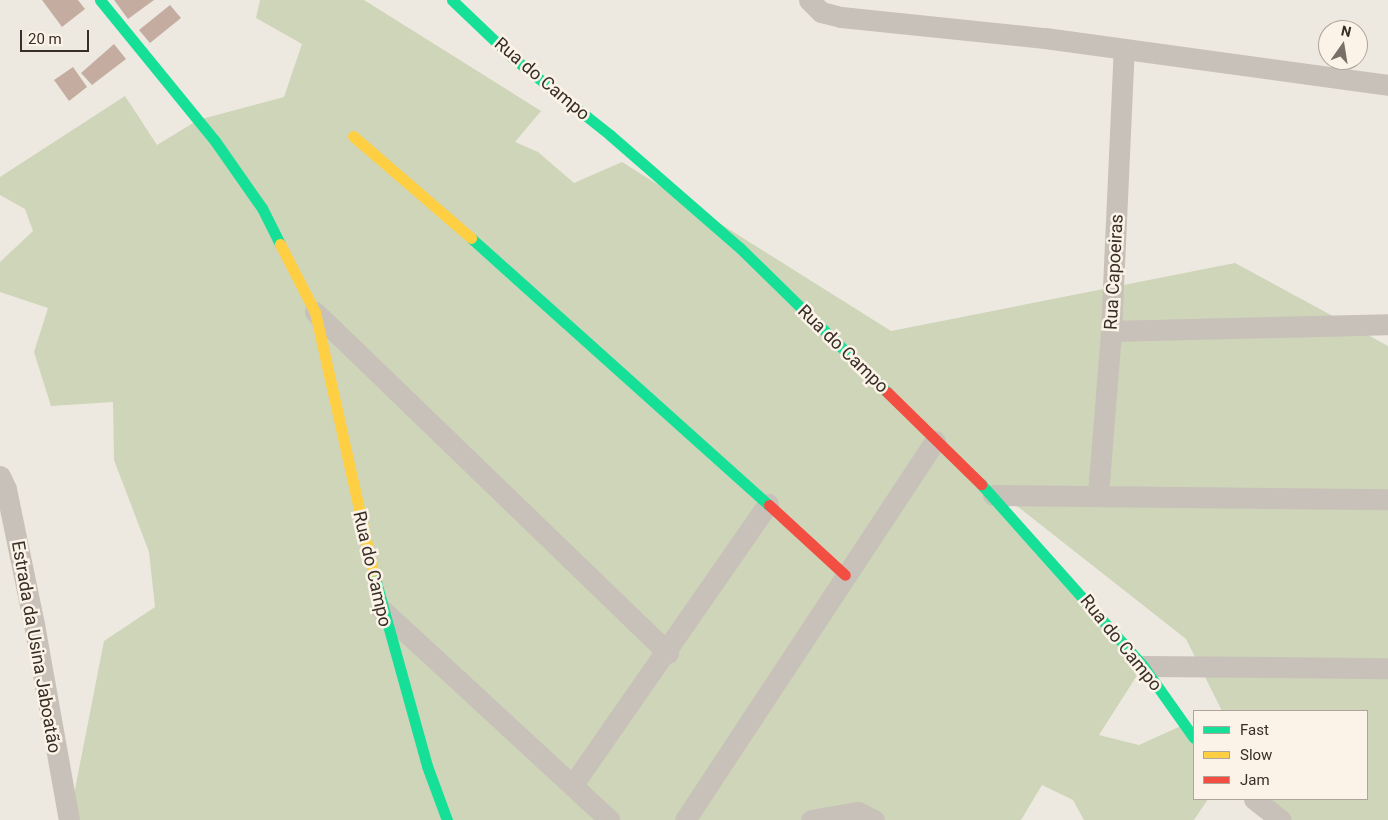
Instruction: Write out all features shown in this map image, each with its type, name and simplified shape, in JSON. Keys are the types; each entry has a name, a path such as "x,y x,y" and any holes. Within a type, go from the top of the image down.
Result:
{"street":[{"name":"Rua do Campo","path":"100,0 215,141 262,208 314,312 381,609 427,766 448,820"},
{"name":"Rua do Campo","path":"452,0 513,58 740,248 935,441 993,495 1143,666 1193,737"},
{"path":"809,0 821,12 841,17 1124,49 1388,85"},
{"name":"Rua Capoeiras","path":"1098,494 1111,331 1124,49"},
{"path":"353,136 574,327 845,575"},
{"name":"Rua do Campo","path":"314,312 668,653"},
{"path":"1111,331 1388,324"},
{"path":"685,820 935,441"},
{"name":"Estrada da Usina Jaboatão","path":"0,476 6,489 34,624 69,820"},
{"path":"993,495 1098,494 1388,499"},
{"path":"574,783 668,653 768,504"},
{"path":"381,609 574,783 610,820"},
{"path":"1143,666 1388,668"},
{"path":"1255,800 1281,820"},
{"path":"811,820 858,812 874,820"}],"green space":[{"path":"260,0 364,0 541,111 515,142 538,152 574,183 622,162 891,331 1235,263 1388,346 1388,820 1281,820 1267,800 1368,800 1368,710 1222,710 1186,639 942,447 1143,666 1099,735 1139,745 1183,725 1193,737 1193,800 1207,800 1194,820 1084,820 1073,800 1042,785 1021,820 69,820 104,641 155,607 149,552 114,460 113,402 51,406 34,352 48,308 0,292 0,262 33,231 25,209 0,195 0,177 125,96 157,145 198,120 284,97 302,44 256,18"}],"building":[{"path":"42,0 78,0 85,9 62,27"},
{"path":"114,0 154,0 128,19"},
{"path":"170,5 181,18 150,43 139,30"},
{"path":"114,44 126,59 92,85 81,73"},
{"path":"73,67 87,87 69,101 54,80"}],"traffic: fast":[{"path":"100,0 215,141 262,208 280,244"},
{"path":"452,0 513,58 610,135 740,248 887,392"},
{"path":"471,238 769,505"},
{"path":"981,484 1143,666 1193,737"},
{"path":"373,571 427,766 447,820"}],"traffic: slow":[{"path":"353,136 471,238"},
{"path":"280,244 315,312 373,571"}],"traffic: jam":[{"path":"887,392 981,484"},
{"path":"769,505 845,575"}]}
